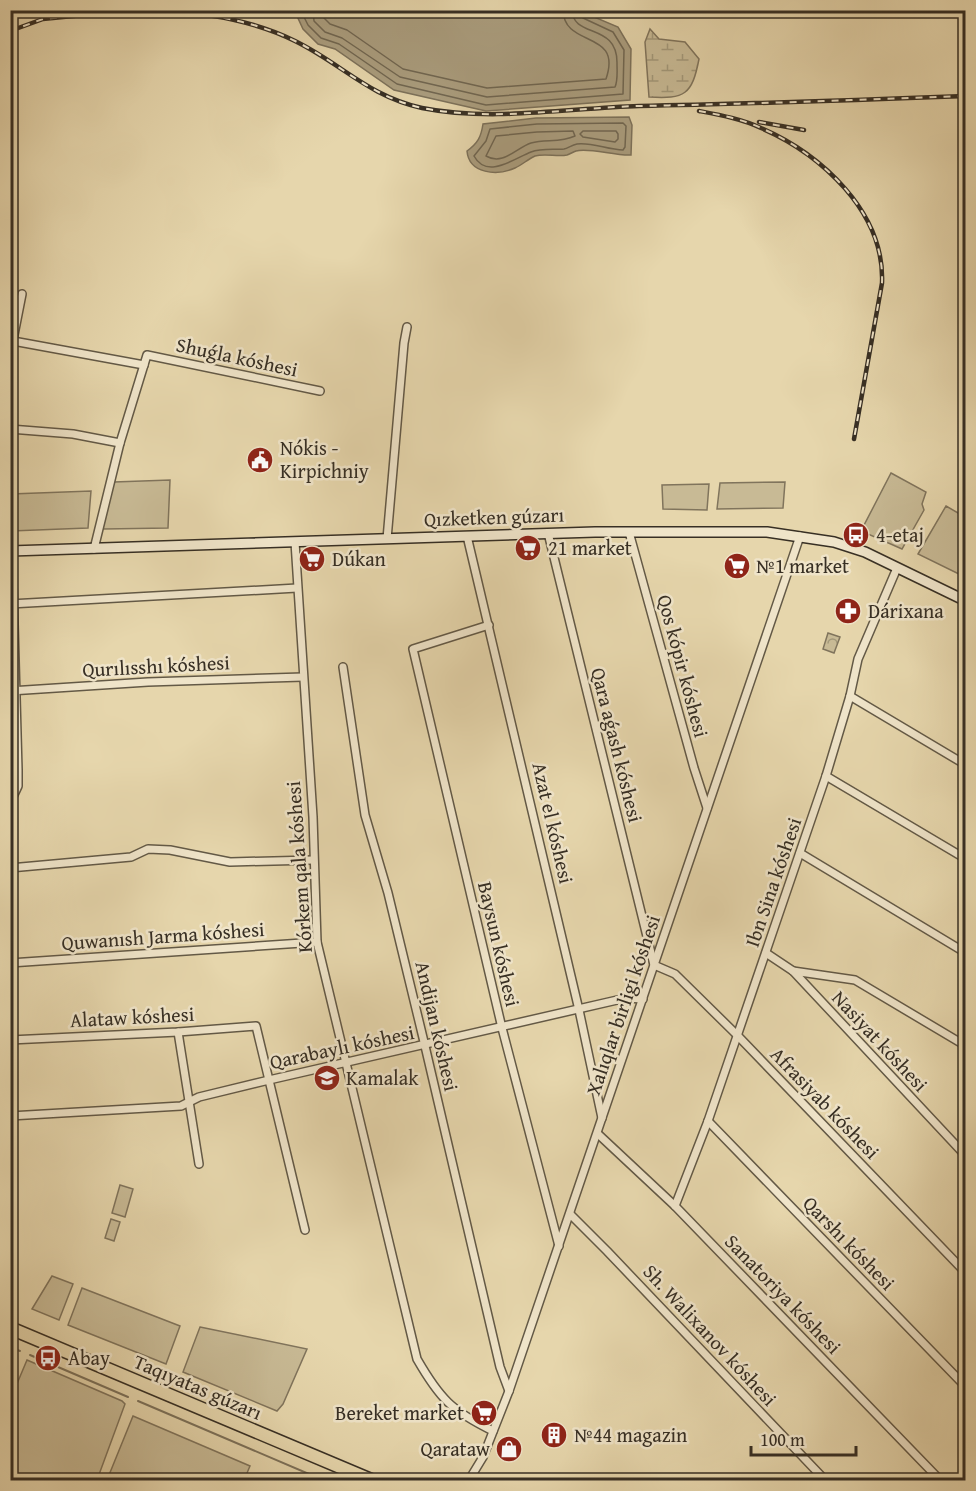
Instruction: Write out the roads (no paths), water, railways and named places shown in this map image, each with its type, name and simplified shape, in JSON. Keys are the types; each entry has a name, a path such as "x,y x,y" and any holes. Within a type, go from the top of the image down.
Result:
{"highway":[{"name":"Taqıyatas gúzarı","path":"10,1328 371,1480"}],"street":[{"path":"10,355 22,294"},
{"path":"387,539 407,327"},
{"path":"14,341 144,365 120,443 94,549"},
{"name":"Shuǵla kóshesi","path":"144,365 147,356 320,391"},
{"path":"10,429 73,434 120,443"},
{"name":"Qos kópir kóshesi","path":"629,532 707,808"},
{"name":"Qızketken gúzarı","path":"11,551 548,533 767,532 834,542 865,552 966,601"},
{"name":"Qara aǵash kóshesi","path":"548,533 654,965"},
{"name":"Azat el kóshesi","path":"467,536 603,1119"},
{"name":"Xalıqlar birligi kóshesi","path":"468,1480 483,1457 509,1391 800,536"},
{"name":"Kórkem qala kóshesi","path":"295,542 313,817 317,942 417,1359 431,1384 449,1405 466,1418 493,1431"},
{"path":"10,803 18,786 13,691 11,551"},
{"name":"Ibn Sina kóshesi","path":"675,1206 708,1121 826,776 850,696 858,659 897,568"},
{"path":"12,604 297,588"},
{"name":"Baysun kóshesi","path":"489,625 413,649 502,1028 559,1246"},
{"name":"Andijan kóshesi","path":"343,667 365,815 388,893 500,1367 509,1391"},
{"name":"Qurılısshı kóshesi","path":"13,691 148,682 303,677"},
{"path":"850,696 966,765"},
{"path":"826,776 966,859"},
{"path":"10,868 131,857 148,849 170,850 230,862 314,860"},
{"path":"800,853 966,953"},
{"name":"Quwanısh Jarma kóshesi","path":"10,963 317,942"},
{"name":"Nasiyat kóshesi","path":"766,953 793,971 966,1156"},
{"name":"Afrasiyab kóshesi","path":"654,965 675,974 737,1035 966,1273"},
{"path":"793,971 855,980 966,1046"},
{"name":"Qarabaylı kóshesi","path":"10,1116 181,1106 199,1097 269,1080 626,998 643,999"},
{"name":"Alataw kóshesi","path":"10,1040 256,1026 269,1080"},
{"path":"178,1032 191,1102 199,1164"},
{"path":"269,1080 305,1230"},
{"name":"Qarshı kóshesi","path":"708,1121 966,1387"},
{"name":"Sanatoriya kóshesi","path":"598,1134 675,1206 940,1480"},
{"name":"Sh. Walixanov kóshesi","path":"570,1214 825,1480"}],"water":[{"path":"300,11 580,11 618,27 631,49 630,100 486,111 394,90 335,49 318,44 303,29 297,16"},
{"path":"629,117 632,125 631,155 581,150 567,155 539,155 508,171 492,172 478,169 469,159 467,151 478,139 483,124 536,118"}],"waterway":[{"path":"10,1347 20,1351"},
{"path":"30,1355 128,1397"},
{"path":"138,1401 323,1480"}],"railway":[{"path":"10,31 43,19 134,10"},
{"path":"154,10 208,15 262,28 312,50 386,96 422,108 449,112 503,114 612,107 966,96"},
{"path":"699,111 754,125 784,139 806,153 845,189 861,210 873,232 880,257 882,283 854,439"},
{"path":"759,122 804,130"}],"place":[{"name":"Nókis - Kirpichniy","path":"260,460"},
{"name":"4-etaj","path":"856,535"},
{"name":"21 market","path":"528,548"},
{"name":"Dúkan","path":"312,559"},
{"name":"№1 market","path":"737,566"},
{"name":"Dárixana","path":"848,611"},
{"name":"Kamalak","path":"327,1078"},
{"name":"Abay","path":"48,1358"},
{"name":"Bereket market","path":"484,1413"},
{"name":"№44 magazin","path":"554,1435"},
{"name":"Qarataw","path":"509,1449"}]}
